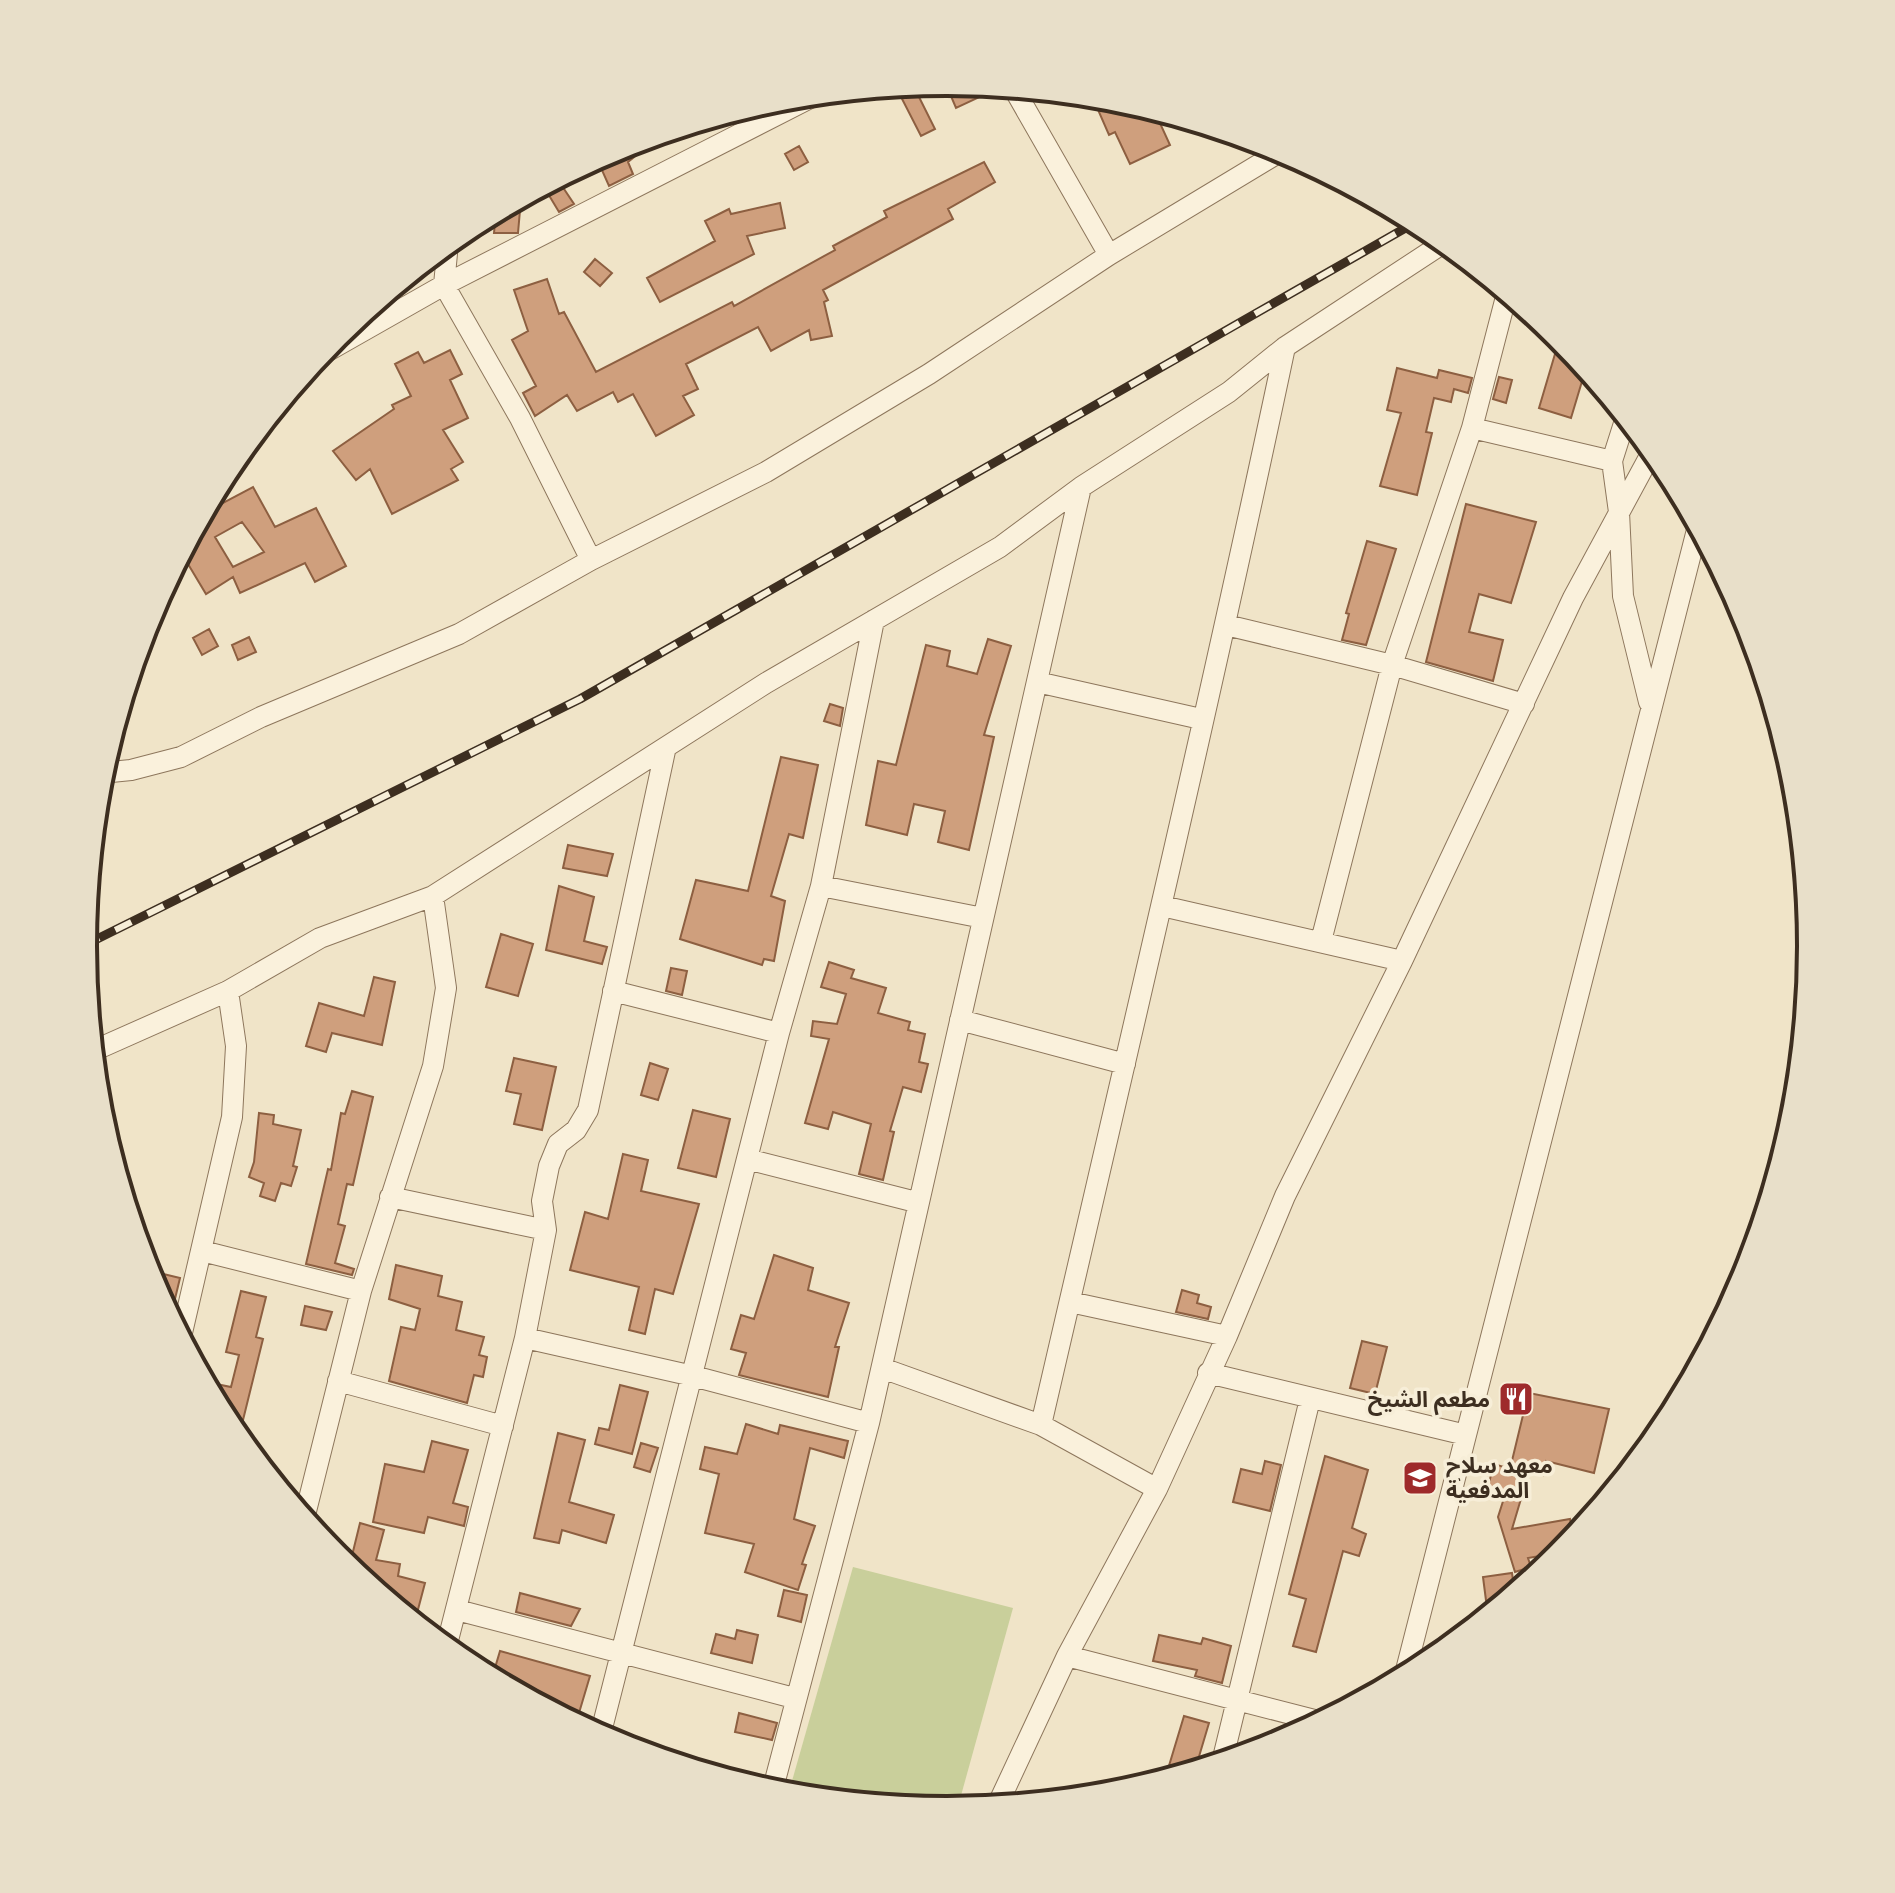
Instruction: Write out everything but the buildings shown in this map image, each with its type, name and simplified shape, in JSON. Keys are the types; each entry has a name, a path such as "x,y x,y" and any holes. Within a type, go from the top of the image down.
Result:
{"street":[{"path":"1020,100 1109,255"},
{"path":"358,334 444,285 783,112"},
{"path":"115,772 181,757 261,717 459,634 591,560 780,464 929,374 1109,255 1268,159"},
{"path":"103,1047 228,991 320,938 433,896 531,831 665,751 766,683 1000,547 1081,487 1229,392 1285,347 1434,249"},
{"path":"446,260 444,285 520,418 591,560"},
{"path":"1321,941 1392,665 1472,428 1504,304"},
{"path":"1041,1425 1162,906 1201,719 1226,625 1285,347"},
{"path":"1472,428 1612,461"},
{"path":"1622,429 1612,461 1619,512 1623,596 1650,706"},
{"path":"1002,1795 1067,1656 1157,1489 1227,1336 1285,1196 1402,961 1573,598 1646,462"},
{"path":"775,1779 869,1423 916,1202 1081,487"},
{"path":"1408,1661 1694,540"},
{"path":"603,1724 779,1033 821,886 874,620"},
{"path":"1226,625 1392,665 1524,704"},
{"path":"1037,682 1201,719"},
{"path":"450,1635 525,1338 546,1230 542,1201 549,1166 558,1144 576,1130 588,1110 665,751"},
{"path":"821,886 983,918"},
{"path":"302,1500 361,1291 433,1066 446,988 433,896"},
{"path":"1162,906 1402,961"},
{"path":"185,1322 232,1117 236,1046 228,991"},
{"path":"613,991 779,1033"},
{"path":"960,1020 1125,1064"},
{"path":"747,1159 916,1202"},
{"path":"390,1197 546,1230"},
{"path":"202,1251 361,1291"},
{"path":"1070,1302 1227,1336"},
{"path":"525,1338 693,1376 869,1423"},
{"path":"882,1368 1041,1425 1157,1489"},
{"path":"1208,1373 1466,1435"},
{"path":"338,1381 503,1426"},
{"path":"1225,1751 1310,1399"},
{"path":"457,1610 794,1698"},
{"path":"1067,1656 1305,1718"}],"green space":[{"path":"853,1567 1013,1608 961,1797 892,1795 792,1783"}],"railway":[{"path":"97,939 580,699 1404,229"}],"place":[{"name":"مطعم الشيخ","path":"1516,1399"},
{"name":"معهد سلاح المدفعية","path":"1420,1478"}]}
